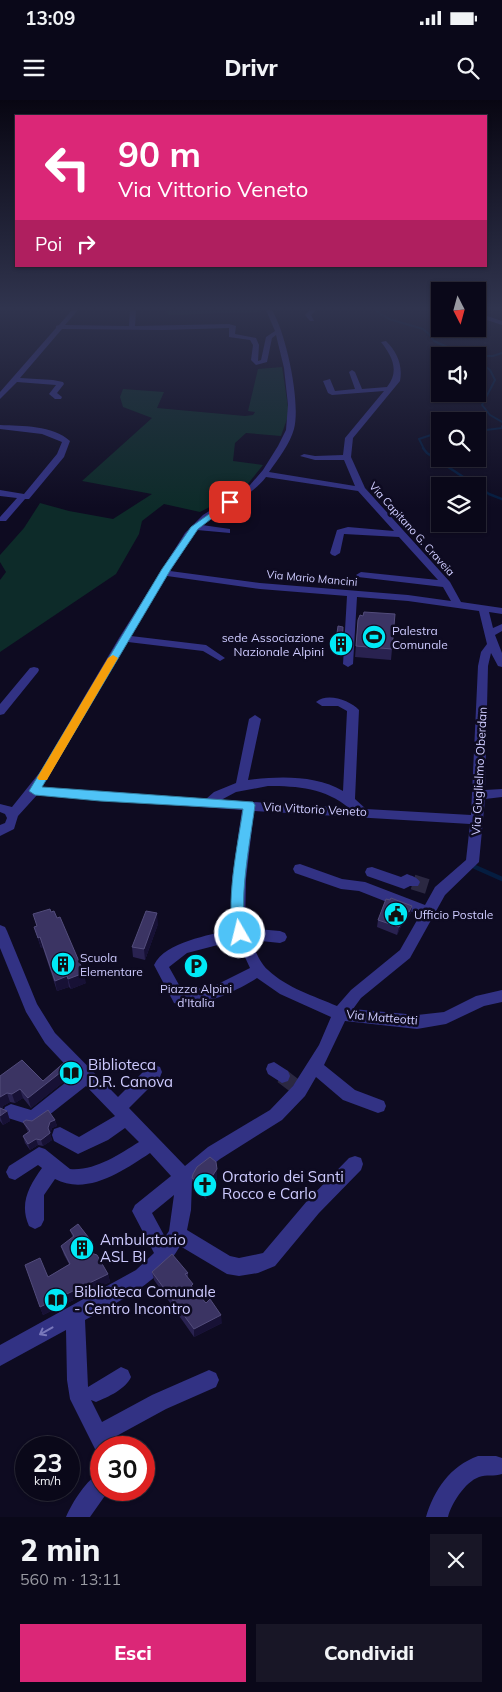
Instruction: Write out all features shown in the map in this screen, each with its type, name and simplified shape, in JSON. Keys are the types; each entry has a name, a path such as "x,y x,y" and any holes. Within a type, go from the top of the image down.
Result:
{"street":[{"path":"0,397 19,376"},
{"path":"12,814 35,791 124,638 195,527 247,492 264,474 290,428 293,412 287,376"},
{"path":"354,376 360,392"},
{"path":"304,456 316,458 347,457 349,438 396,382 398,376"},
{"path":"16,380 60,384 53,394 58,398"},
{"path":"326,381 332,393 388,390"},
{"path":"0,427 46,433 61,437 66,441 61,455 26,496 23,496 3,519"},
{"name":"Via Capitano G. Craveia","path":"347,457 361,489 447,584 457,604"},
{"path":"264,474 361,489"},
{"path":"0,493 23,496"},
{"path":"195,527 227,531"},
{"path":"335,552 340,532 348,530 401,534"},
{"name":"Via Mario Mancini","path":"164,573 260,586 457,604"},
{"path":"361,576 447,584"},
{"path":"348,664 352,595"},
{"path":"457,604 502,611"},
{"path":"483,608 491,639 502,664"},
{"path":"491,639 502,627"},
{"path":"124,638 206,648 220,658"},
{"name":"Via Guglielmo Oberdan","path":"165,1255 141,1211 214,1153 276,1114 288,1080 314,1066 325,1049 340,1014 356,994 406,954 428,912 436,890 472,862 479,795 483,666 491,639"},
{"path":"0,711 34,670"},
{"path":"322,702 340,702 353,710 349,801"},
{"path":"241,787 256,719"},
{"path":"209,804 213,798 256,783 298,782 335,791 362,812"},
{"name":"Via Vittorio Veneto","path":"35,791 209,804 476,820"},
{"path":"479,795 502,793"},
{"name":"Via Matteotti","path":"249,805 237,905 238,926 259,970 285,990 340,1014 417,1022 446,1018 481,1000 502,996"},
{"path":"0,808 10,810 14,818 10,826 0,831"},
{"path":"300,869 341,884 360,886 428,912"},
{"path":"372,872 404,884 407,879 413,882"},
{"path":"0,931 31,1007 50,1038 184,1177 182,1210 177,1234 165,1255 144,1277 0,1356"},
{"path":"259,970 232,987 198,998 179,999 161,965 183,948 240,933 280,937"},
{"path":"314,1066 349,1095 378,1106"},
{"path":"60,1135 78,1146 102,1134 122,1113 154,1072"},
{"path":"11,1112 33,1118 86,1076"},
{"path":"15,1172 39,1154 53,1167 70,1177 82,1177 100,1171 151,1143"},
{"path":"177,1234 226,1265 239,1267 269,1260 313,1207 355,1164"},
{"path":"36,1220 35,1193 53,1167"},
{"path":"75,1315 76,1380 87,1396 99,1436"},
{"path":"87,1396 121,1376"},
{"path":"108,1436 159,1402 209,1380"},
{"path":"437,1517 439,1507 450,1489 462,1477 476,1467 496,1466"},
{"path":"77,1517 90,1499"}],"green space":[{"path":"256,376 283,376 289,413 281,436 246,433 235,443 233,461 263,465 243,490 200,512 164,504 142,521 139,534 116,574 0,652 0,580 6,572 0,562 0,555 24,528 40,503 69,511 113,519 152,494 82,481 152,418 123,407 120,397 123,389 164,392 157,408 245,416 253,415 255,412 248,411"}],"building":[{"name":"Palestra Comunale","path":"364,612 395,614 392,649 356,646 358,620 360,615 363,616"},
{"path":"338,626 343,627 342,649 335,648"},
{"name":"Ufficio Postale","path":"391,898 412,906 409,912 407,911 399,927 378,920 386,899 390,900"},
{"name":"Scuola Elementare","path":"50,909 51,912 54,911 57,918 60,917 84,973 68,979 67,976 55,981 40,937 38,938 34,927 37,926 33,914"},
{"path":"146,911 157,913 144,949 132,947"},
{"path":"22,1060 43,1081 66,1061 70,1065 28,1098 20,1089 12,1094 7,1093 0,1097 0,1076"},
{"path":"0,1108 7,1111 0,1116"},
{"path":"48,1110 55,1120 50,1122 48,1128 50,1133 41,1140 36,1139 28,1144 23,1136 30,1131 23,1122 26,1120 32,1121"},
{"path":"210,1157 216,1162 217,1169 205,1187 192,1178 197,1167"},
{"path":"78,1224 92,1242 79,1249 97,1255 108,1274 40,1307 25,1265 40,1258 48,1277 70,1264 61,1246 74,1236 70,1230"},
{"path":"172,1254 188,1273 185,1274 193,1284 191,1286 206,1303 210,1299 221,1315 194,1329 152,1272"}],"waterway":[{"path":"486,397 495,380 493,376"},
{"path":"484,402 482,405 490,415 502,422"},
{"path":"486,430 502,428 502,426"},
{"path":"424,449 419,439 431,435"},
{"path":"423,448 427,453 489,494 502,499"},
{"path":"475,867 502,879"}],"tunnel":[{"path":"413,882 432,888"},
{"path":"282,1076 295,1086"}],"slow traffic":[{"path":"43,778 113,658"}],"place":[{"name":"Palestra Comunale","path":"374,637"},
{"name":"sede Associazione Nazionale Alpini","path":"341,644"},
{"name":"Ufficio Postale","path":"396,914"},
{"name":"Scuola Elementare","path":"63,964"},
{"name":"Piazza Alpini d'Italia","path":"196,966"},
{"name":"Biblioteca D.R. Canova","path":"71,1073"},
{"name":"Oratorio dei Santi Rocco e Carlo","path":"205,1185"},
{"name":"Ambulatorio ASL BI","path":"82,1248"},
{"name":"Biblioteca Comunale - Centro Incontro","path":"56,1300"}],"route":[{"path":"230,502 195,527 166,569 35,791 100,797 249,805 237,905 240,933"}]}
